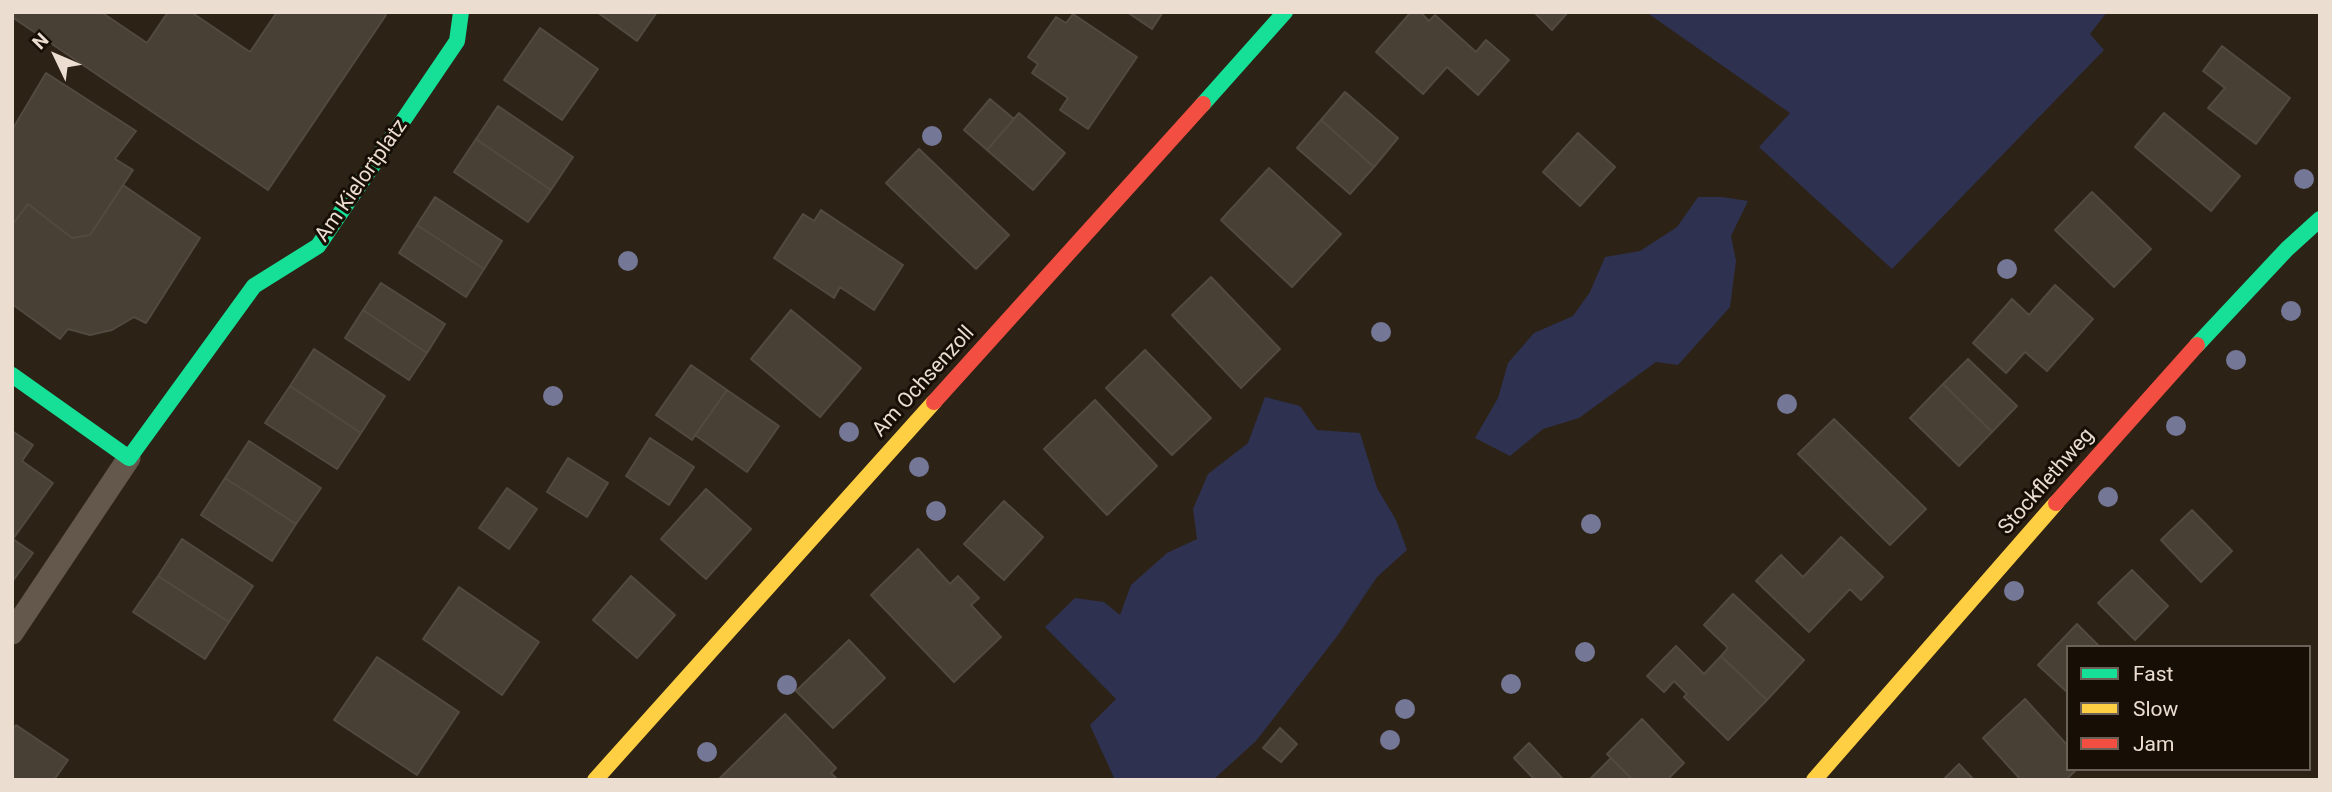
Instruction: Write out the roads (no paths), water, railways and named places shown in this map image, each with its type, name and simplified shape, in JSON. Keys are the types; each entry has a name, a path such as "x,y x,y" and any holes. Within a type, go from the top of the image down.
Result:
{"street":[{"name":"Am Kielortplatz","path":"129,458 254,286 318,246 457,41 461,12"},
{"name":"Am Ochsenzoll","path":"596,780 1284,12"},
{"name":"Stockflethweg","path":"1814,780 2169,374 2287,249 2320,219"},
{"path":"12,375 129,458"}],"lane":[{"name":"Am Kielortplatz","path":"12,632 129,458"}]}
